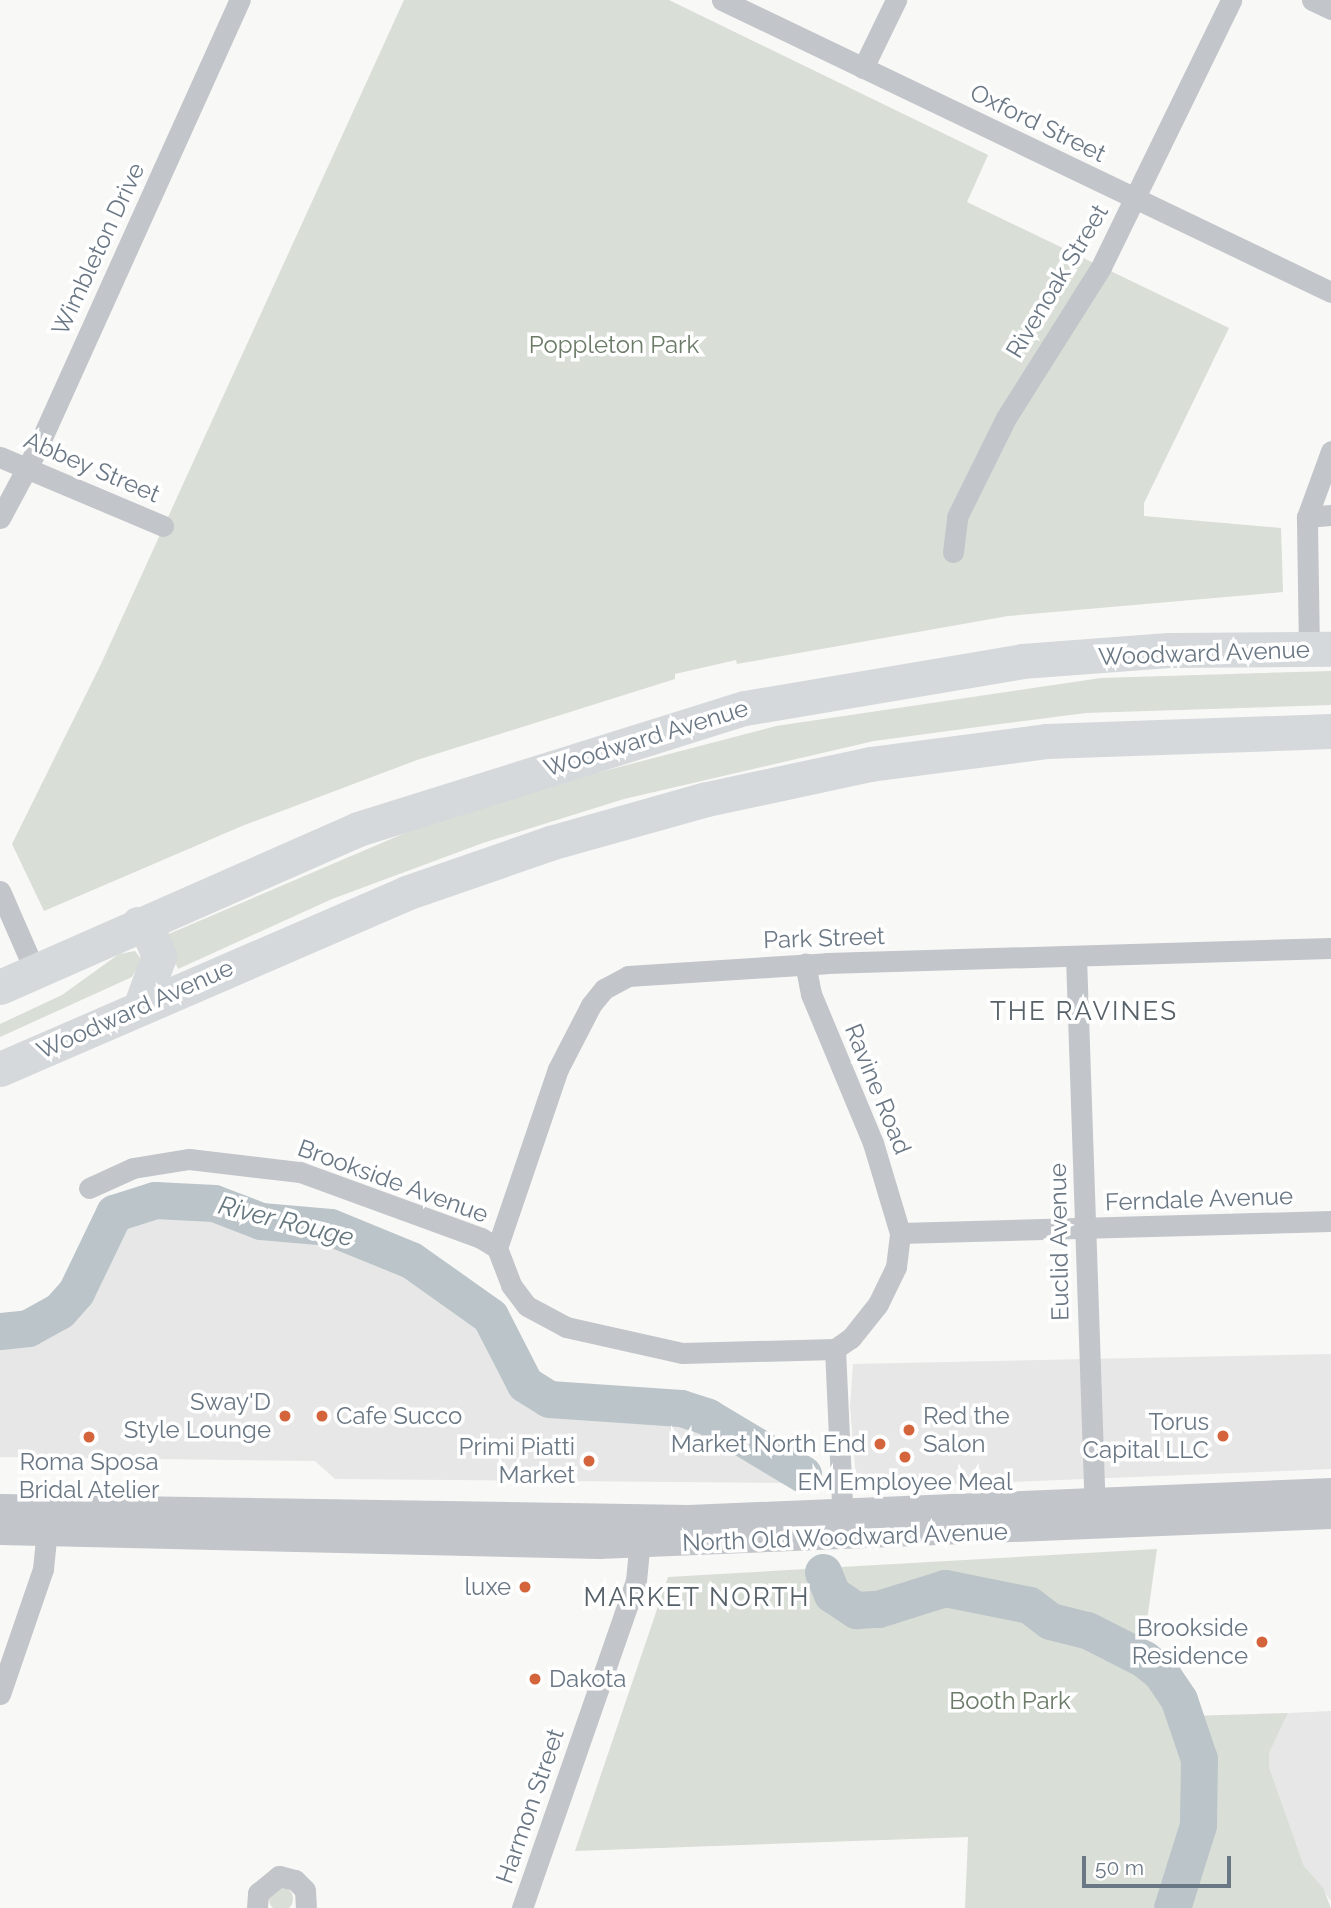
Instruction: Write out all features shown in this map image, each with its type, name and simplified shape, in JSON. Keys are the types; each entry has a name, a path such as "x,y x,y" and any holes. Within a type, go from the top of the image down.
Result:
{"main road":[{"name":"Woodward Avenue","path":"0,987 358,829 745,708 1022,661 1170,650 1320,649"},
{"name":"Woodward Avenue","path":"0,1069 141,1005 406,893 550,843 707,799 870,764 1046,741 1331,731"},
{"path":"138,924 159,956 141,1005"}],"street":[{"name":"Wimbleton Drive","path":"0,518 27,468 240,0"},
{"name":"Oxford Street","path":"722,0 1331,292"},
{"path":"863,68 896,0"},
{"name":"Rivenoak Street","path":"953,552 957,517 1006,418 1101,267 1231,0"},
{"path":"1312,0 1331,9"},
{"path":"1320,649 1307,517 1331,451"},
{"name":"Abbey Street","path":"0,457 163,526"},
{"path":"1307,517 1331,515"},
{"path":"0,891 35,971"},
{"name":"Park Street","path":"497,1248 543,1102 582,1020 604,989 628,976 805,964 1331,947"},
{"name":"Euclid Avenue","path":"1076,957 1095,1514"},
{"name":"Ravine Road","path":"805,964 811,994 873,1143 900,1233"},
{"name":"Brookside Avenue","path":"89,1188 133,1168 169,1161 267,1165 300,1172 446,1224 497,1248 518,1296 539,1315 566,1327 691,1353 835,1349"},
{"name":"Ferndale Avenue","path":"900,1233 1331,1221"},
{"path":"843,1525 835,1349 850,1338 878,1304 896,1267 900,1233"},
{"name":"North Old Woodward Avenue","path":"1095,1514 1331,1492"},
{"name":"North Old Woodward Avenue","path":"0,1508 48,1521 359,1540 1095,1514 1331,1515"},
{"path":"359,1540 362,1511"},
{"name":"North Old Woodward Avenue","path":"0,1531 48,1521 362,1511 641,1532"},
{"path":"0,1694 33,1604 48,1521"},
{"name":"Harmon Street","path":"522,1908 636,1581 641,1532"},
{"path":"257,1908 264,1884 279,1876 295,1880 304,1890 306,1908"}],"shaded area":[{"path":"155,1200 214,1203 261,1221 330,1227 393,1251 490,1316 515,1366 534,1392 549,1399 708,1417 793,1483 335,1479 315,1461 0,1457 0,1331 28,1328 59,1311 76,1292 114,1213"},
{"path":"1331,1354 1331,1469 866,1488 856,1479 850,1406 853,1364"},
{"path":"1331,1711 1331,1901 1304,1866 1269,1767 1269,1753 1288,1713"}],"green space":[{"name":"Poppleton Park","path":"404,0 669,0 988,155 967,202 1229,328 1144,503 1144,516 1281,528 1283,592 1008,616 737,664 736,660 675,674 675,679 417,760 242,826 44,911 12,844 101,664"},
{"path":"1331,671 1331,705 1086,713 1000,724 874,741 624,799 483,843 332,899 178,969 164,936 405,833 539,788 776,726 1101,678"},
{"path":"135,951 142,960 132,977 0,1037 0,1024 62,995 119,954"},
{"name":"Booth Park","path":"1157,1549 1143,1649 1159,1659 1191,1716 1288,1713 1269,1753 1269,1767 1304,1866 1323,1888 1331,1908 965,1908 968,1837 575,1851 668,1577"},
{"path":"281,1887 292,1894 293,1899 286,1910 281,1911 270,1904 269,1899 276,1888"}],"waterway":[{"name":"River Rouge","path":"0,1331 28,1328 59,1311 76,1292 114,1213 155,1200 214,1203 261,1221 330,1227 411,1260 490,1316 525,1384 549,1399 681,1408 708,1417 803,1474"},
{"name":"River Rouge","path":"823,1572 832,1594 856,1610 878,1609 945,1588 1029,1605 1050,1621 1087,1630 1144,1659 1161,1673 1179,1700 1199,1759 1198,1825 1172,1908"}],"place":[{"name":"Sway'D Style Lounge","path":"285,1416"},
{"name":"Cafe Succo","path":"322,1416"},
{"name":"Red the Salon","path":"909,1430"},
{"name":"Torus Capital LLC","path":"1223,1436"},
{"name":"Roma Sposa Bridal Atelier","path":"89,1437"},
{"name":"Market North End","path":"880,1444"},
{"name":"EM Employee Meal","path":"905,1457"},
{"name":"Primi Piatti Market","path":"589,1461"},
{"name":"luxe","path":"525,1587"},
{"name":"Brookside Residence","path":"1262,1642"},
{"name":"Dakota","path":"535,1679"}],"district":[{"name":"THE RAVINES","path":"1084,1012"},
{"name":"MARKET NORTH","path":"697,1598"}]}
